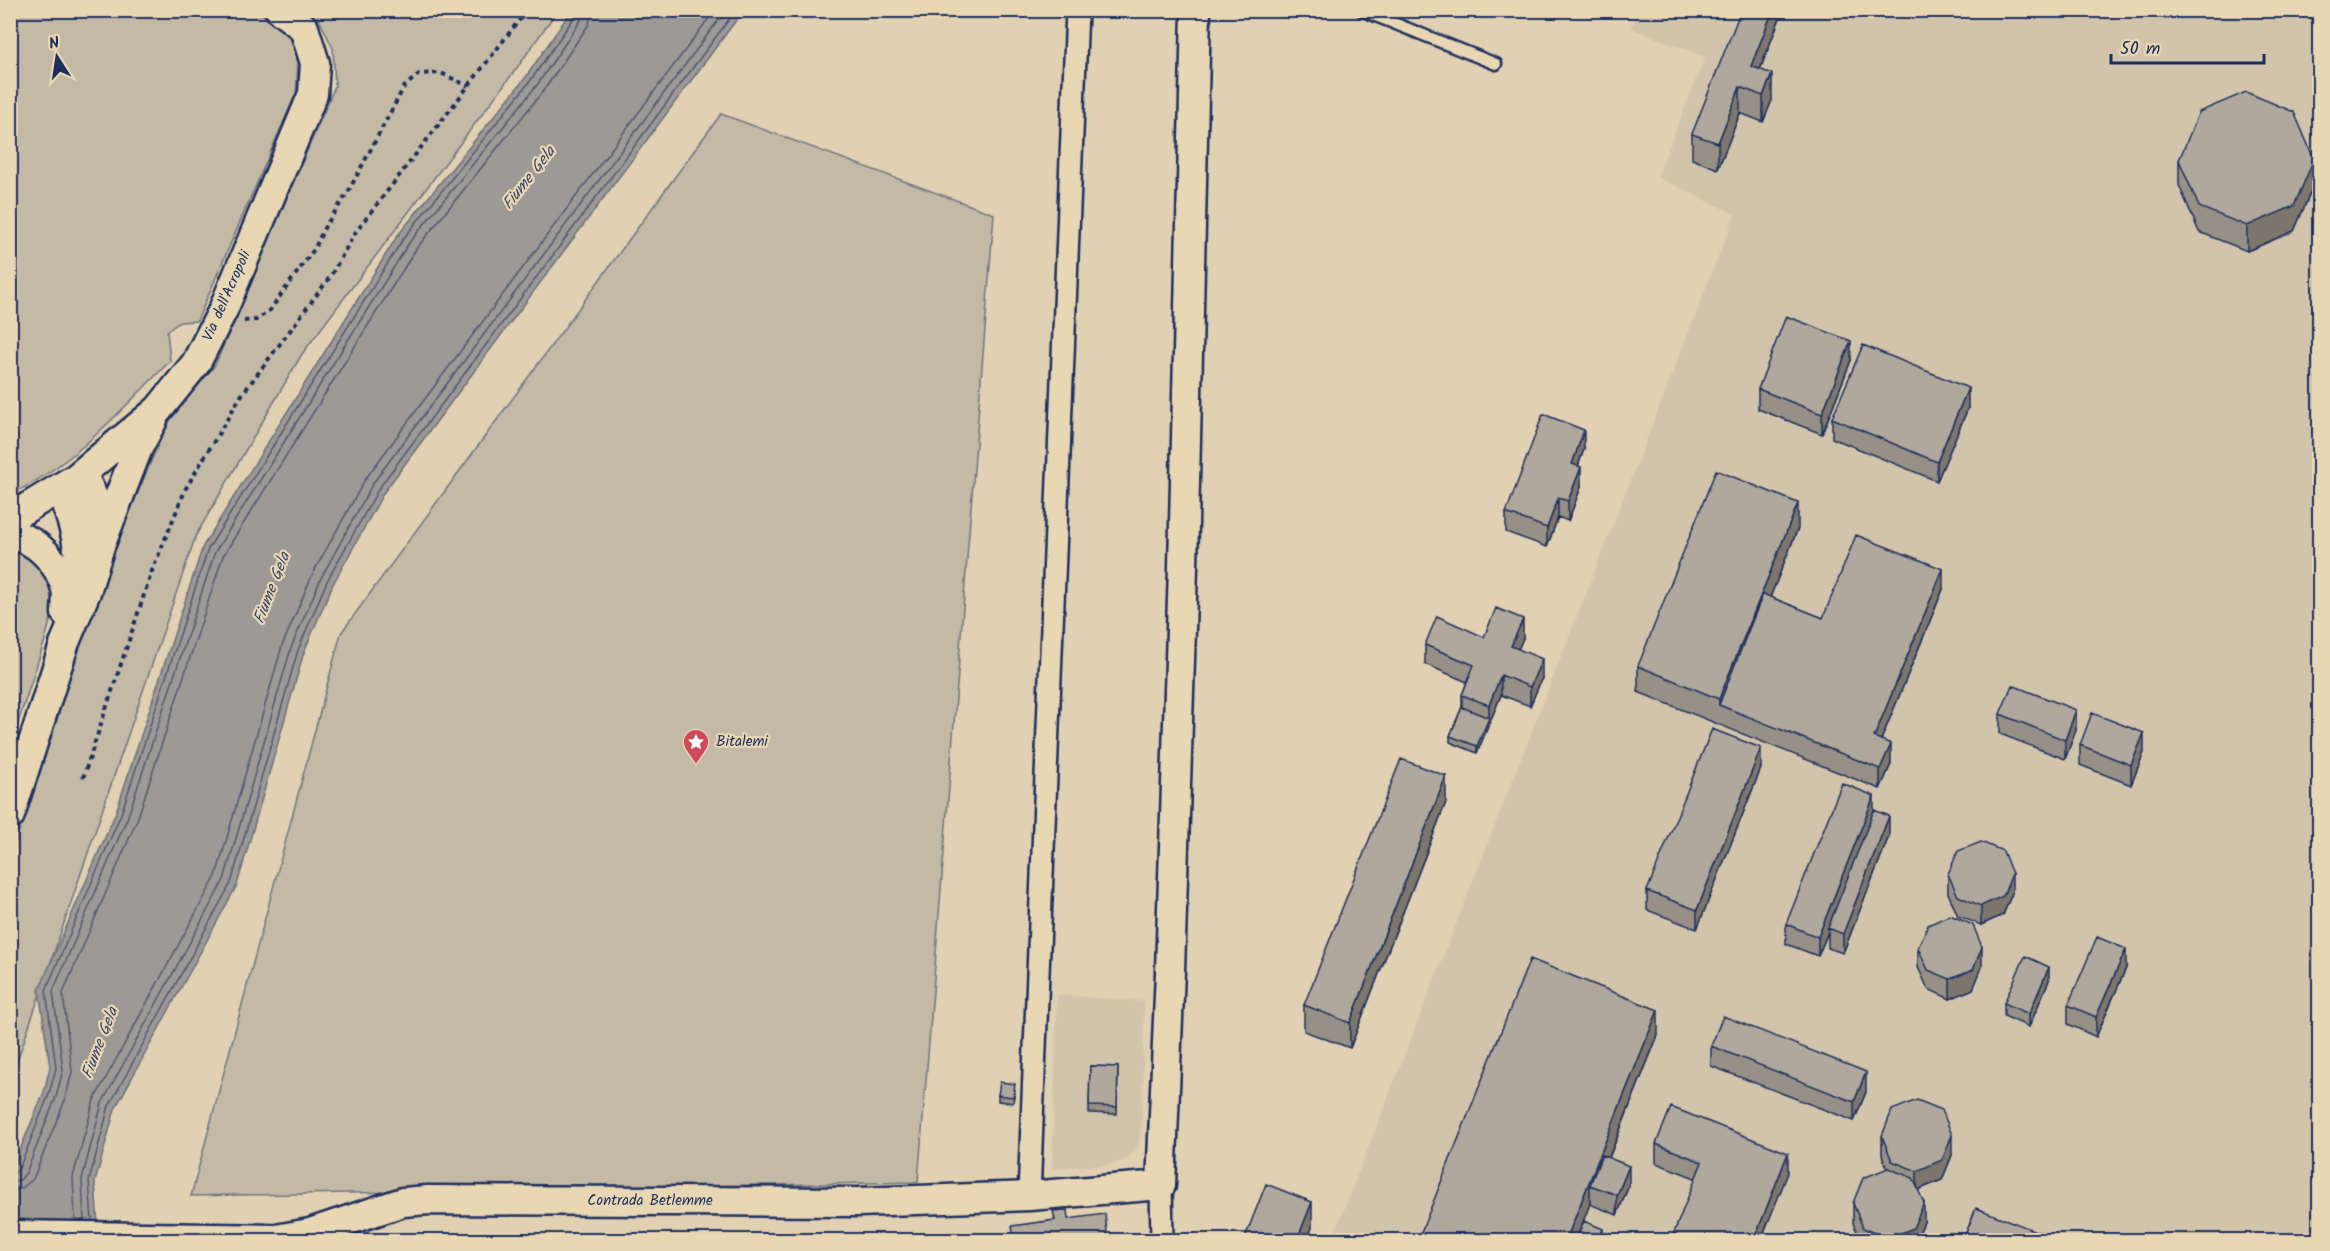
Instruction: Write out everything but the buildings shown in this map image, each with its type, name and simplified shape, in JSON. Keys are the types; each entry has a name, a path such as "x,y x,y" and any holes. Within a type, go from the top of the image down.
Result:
{"street":[{"name":"Via dell'Acropoli","path":"10,518 68,483 158,410 196,363 223,310 313,94 315,63 304,28 280,10"},
{"path":"1029,1196 1077,10"},
{"path":"1162,1240 1161,1185 1171,960 1183,567 1196,10"},
{"path":"65,642 86,592 100,546 138,448 158,410"},
{"path":"10,815 65,642 79,581 80,560 70,517 68,483 88,486 94,499 100,546"},
{"path":"10,534 32,541 50,559 66,590 65,642"},
{"name":"Contrada Betlemme","path":"10,1235 276,1239 310,1233 403,1202 428,1200 858,1202 1029,1196 1161,1185"}],"lane":[{"path":"1361,10 1496,64"}],"path":[{"path":"83,778 152,571 186,488 241,396 330,277 355,233 527,10"},
{"path":"223,310 240,321 256,320 270,310 315,248 324,228 347,194 404,87 419,74 441,73 468,86"}],"shaded area":[{"path":"10,11 255,11 280,26 287,34 293,43 297,65 296,93 197,321 180,322 167,331 170,361 96,435 56,468 11,494"},
{"path":"315,11 557,11 302,354 196,535 11,1079 11,856 95,592 168,422 215,365 335,86 333,48"},
{"path":"1638,11 2319,11 2319,1240 1332,1240 1735,214 1657,177 1705,57 1631,28"},
{"path":"721,114 994,214 918,1182 191,1196 341,633"},
{"path":"10,546 33,556 57,596 11,744"},
{"path":"1057,995 1144,1001 1142,1123 1138,1147 1128,1158 1115,1164 1052,1169"}],"water":[{"name":"Fiume Gela","path":"571,11 743,11 384,492 333,584 304,652 237,885 115,1109 95,1182 99,1240 11,1240 10,1174 44,1092 50,1067 39,990 116,812 203,546 398,235 526,77"}],"place":[{"name":"Bitalemi","path":"696,765"}]}
